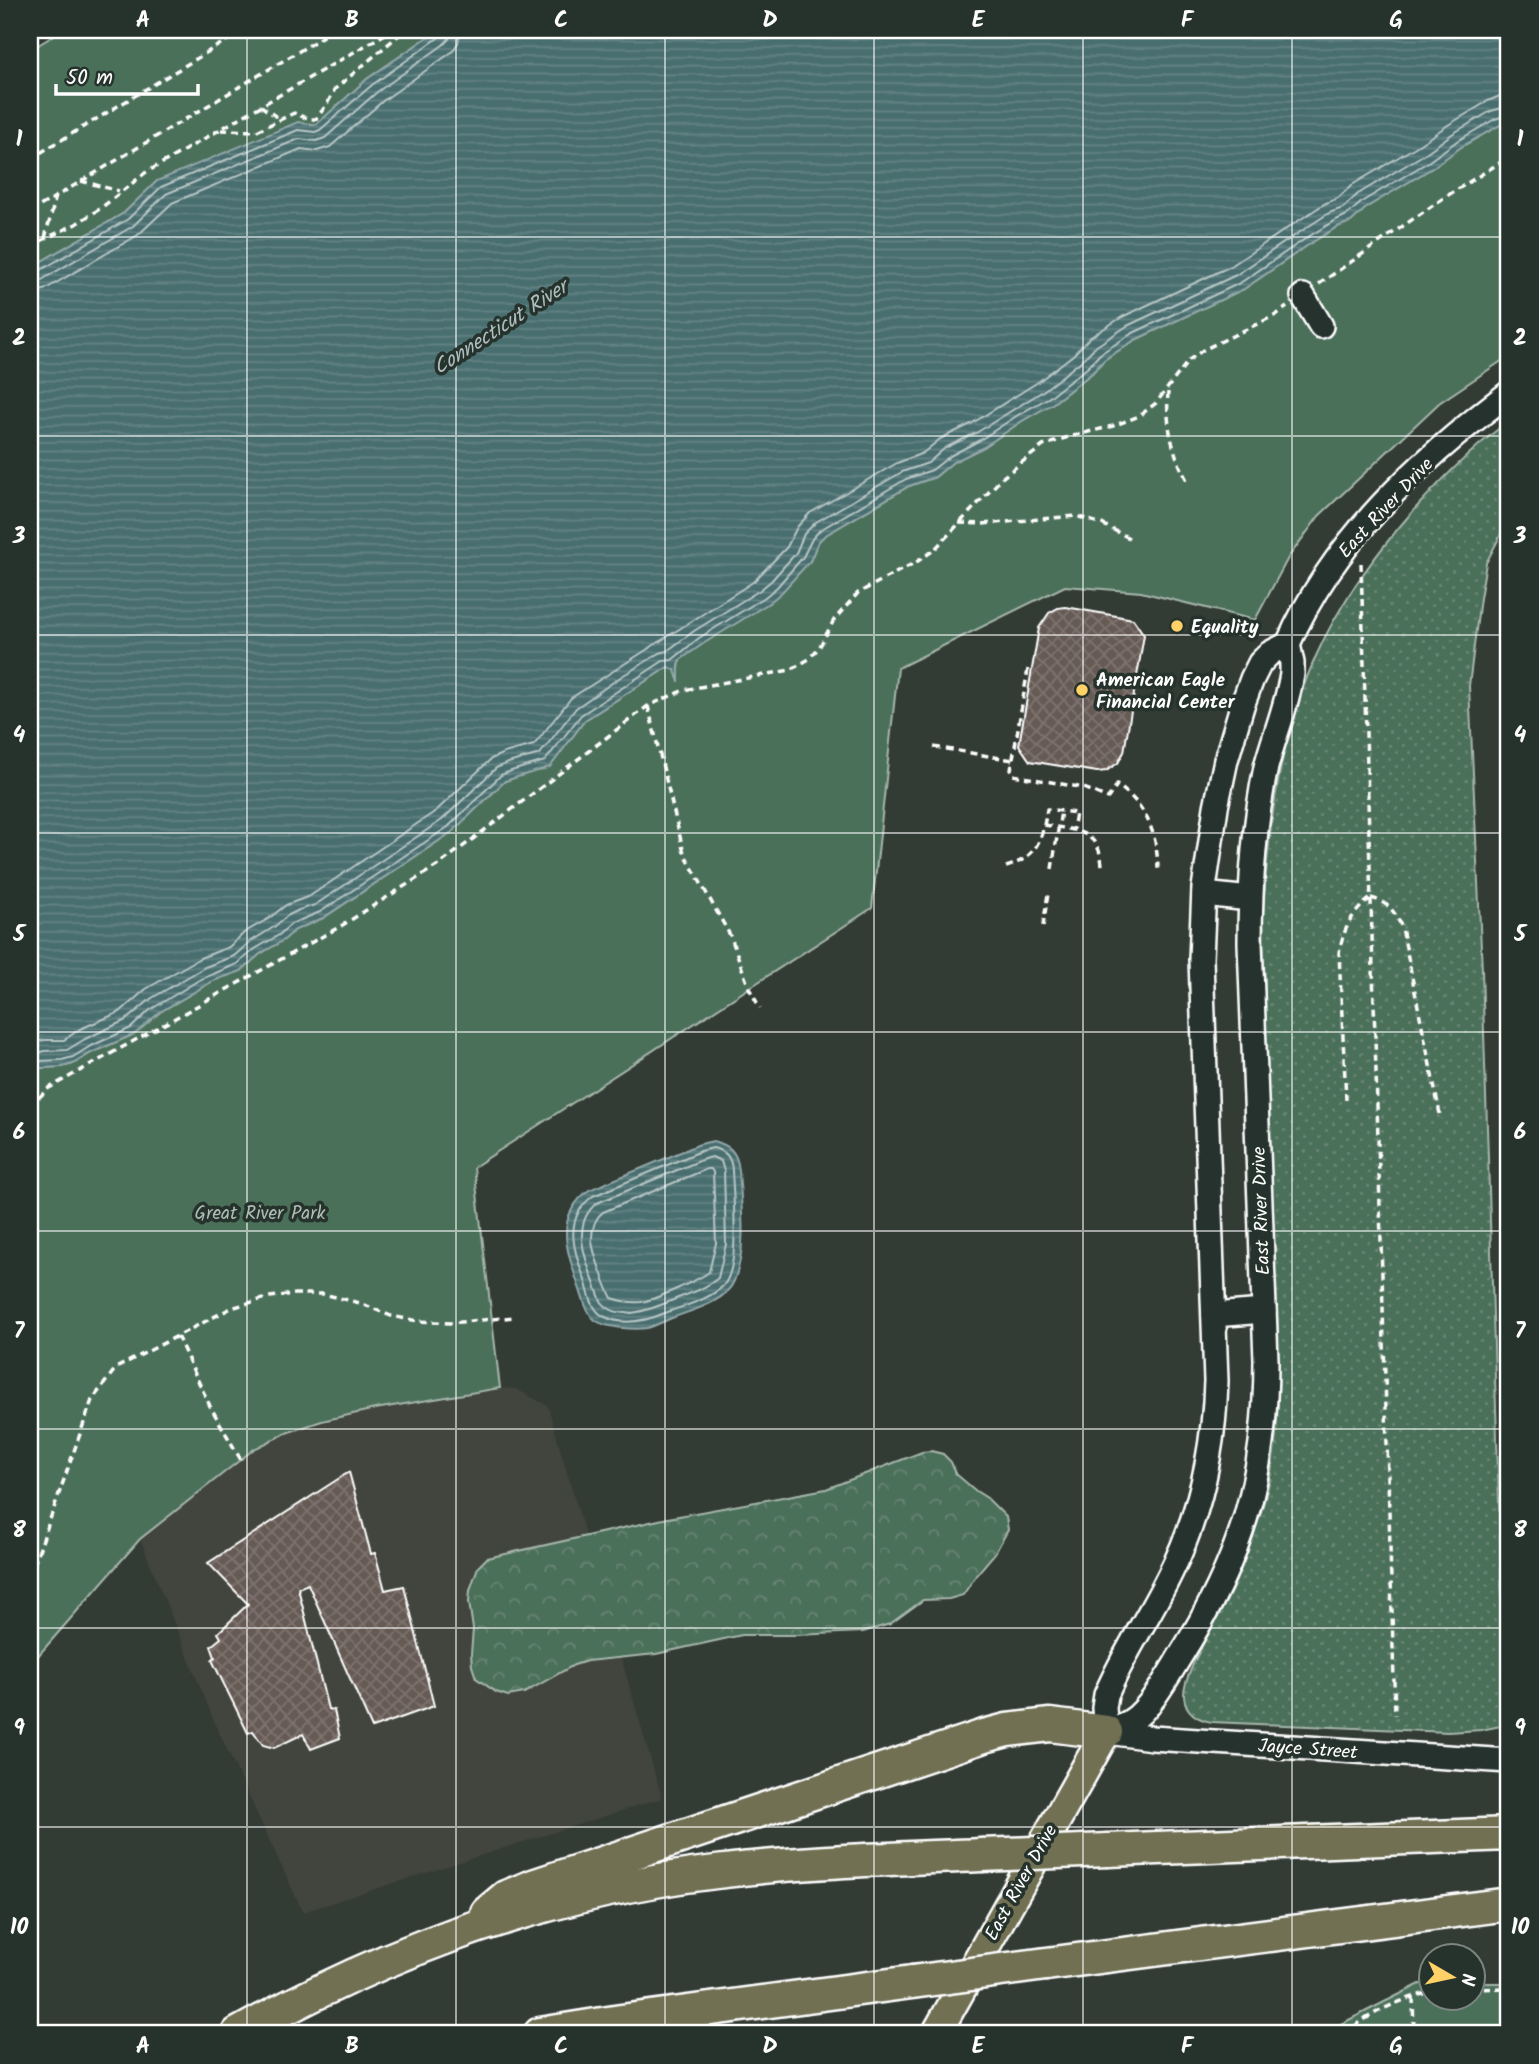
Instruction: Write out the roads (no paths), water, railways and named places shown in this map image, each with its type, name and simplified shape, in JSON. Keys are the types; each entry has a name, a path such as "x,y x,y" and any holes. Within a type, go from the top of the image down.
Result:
{"highway":[{"path":"474,1927 500,1902 520,1890 984,1736 1007,1730 1050,1725 1107,1732"},
{"path":"238,2034 304,1998 368,1968 474,1927 581,1896 660,1880 714,1872 832,1862 1509,1834"},
{"path":"540,2034 621,2021 1509,1904"}],"main road":[{"name":"East River Drive","path":"936,2034 1107,1732"}],"street":[{"path":"1304,296 1321,326"},
{"name":"East River Drive","path":"1288,644 1292,674 1264,778 1255,837 1250,899 1266,1381 1263,1434 1256,1479 1239,1540 1210,1604 1164,1680 1135,1719 1107,1732 1104,1708 1106,1695 1171,1573 1188,1534 1200,1498 1214,1424 1216,1381 1201,959 1204,894 1216,807 1242,706 1260,663 1270,653 1288,644 1317,587 1360,530 1423,464 1509,393"},
{"path":"1204,894 1250,899"},
{"path":"1214,1315 1264,1311"},
{"name":"Jayce Street","path":"1107,1732 1152,1738 1509,1761"}],"water":[{"name":"Connecticut River","path":"438,30 1509,30 1509,120 1461,147 1367,207 1351,222 1311,243 1244,289 1135,340 1104,360 1092,373 1052,404 984,447 953,462 935,477 909,486 824,536 818,542 810,561 782,592 680,660 679,682 675,670 668,667 585,720 550,767 505,781 452,832 323,918 295,930 241,971 213,981 160,1012 135,1034 73,1064 40,1068 30,1075 30,268 124,213 157,181 298,122 316,125 367,79"},
{"path":"713,1141 732,1150 739,1170 741,1254 730,1289 707,1305 647,1328 620,1328 595,1320 585,1305 567,1248 567,1224 578,1201 589,1190"}],"place":[{"name":"Equality","path":"1177,626"},
{"name":"American Eagle Financial Center","path":"1082,690"}],"park label":[{"name":"Great River Park","path":"260,1212"}]}
